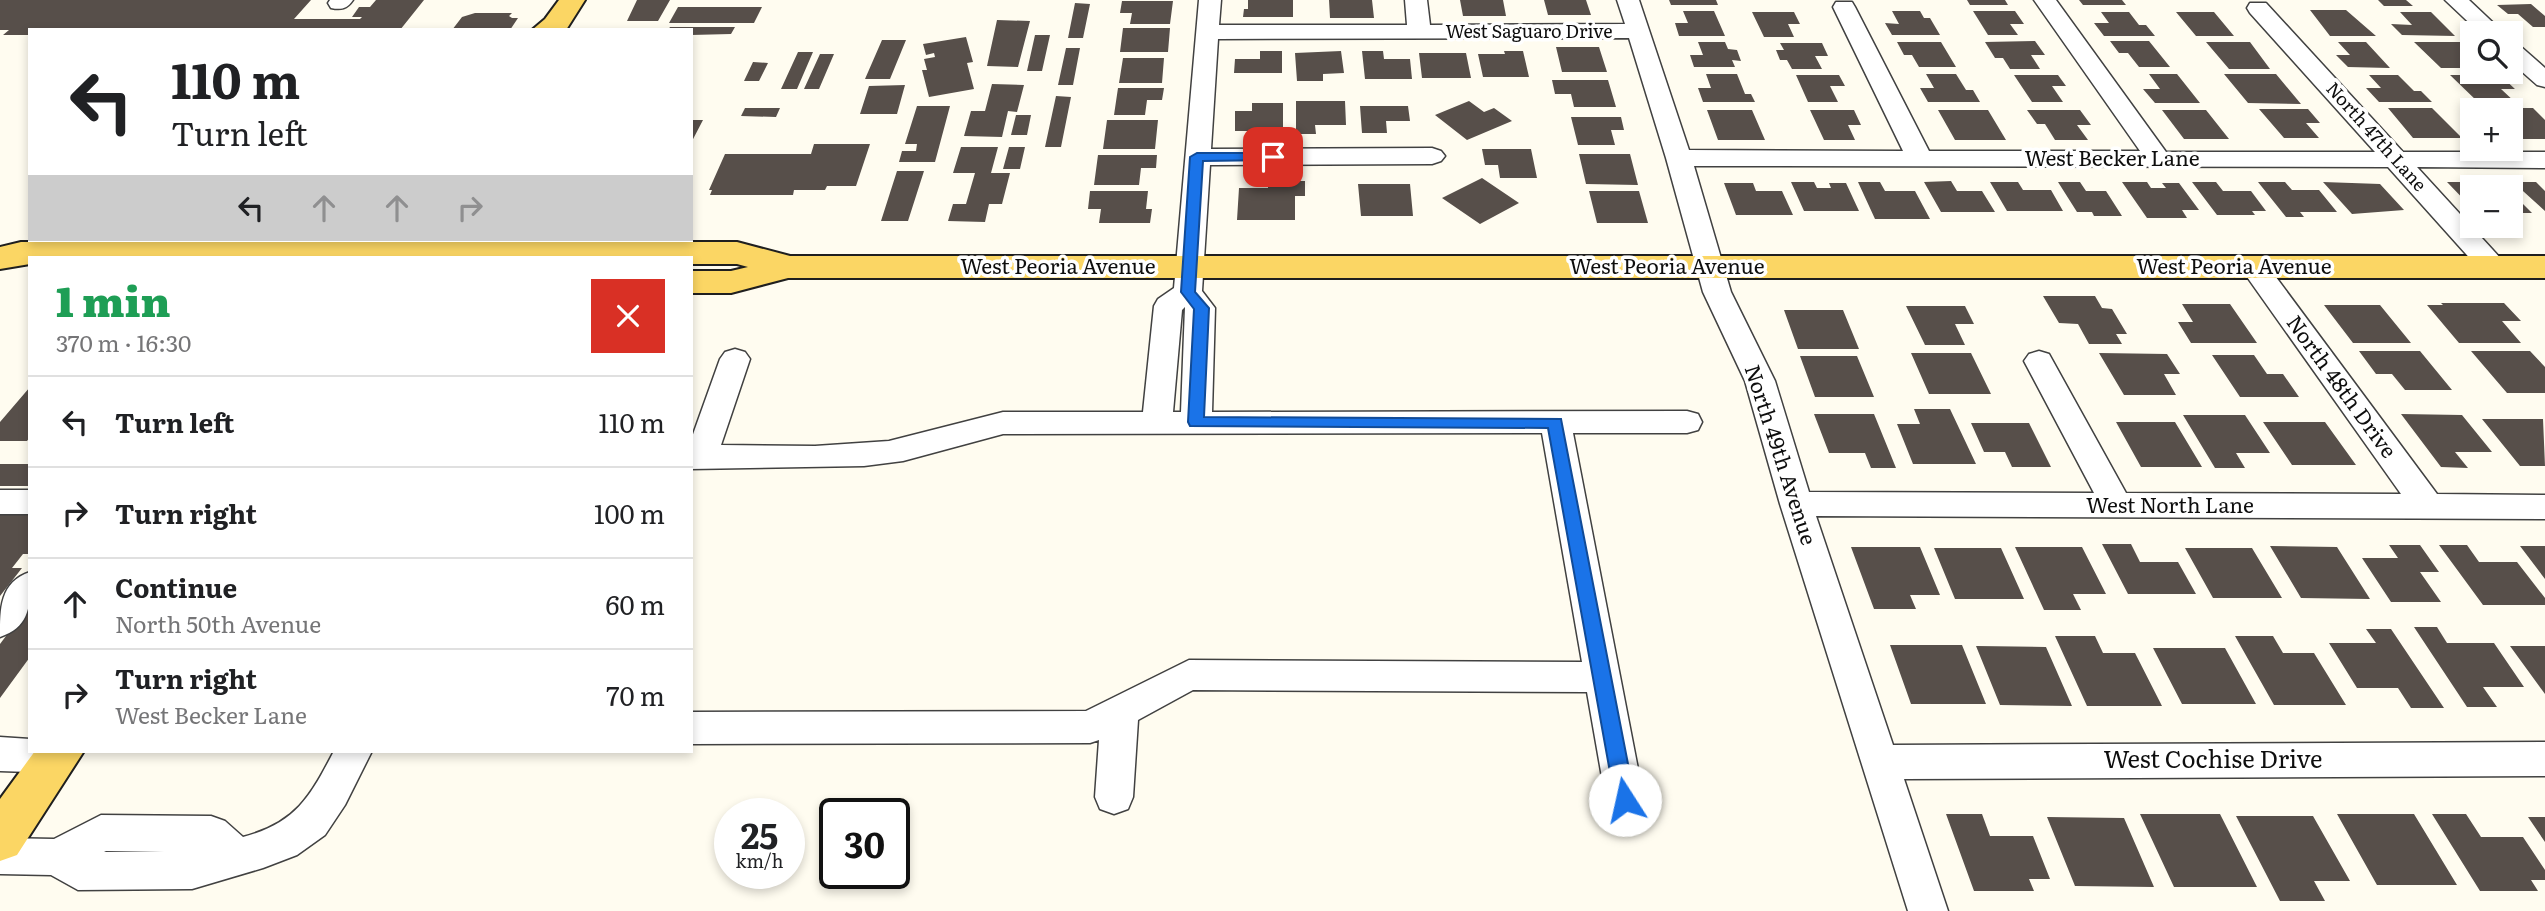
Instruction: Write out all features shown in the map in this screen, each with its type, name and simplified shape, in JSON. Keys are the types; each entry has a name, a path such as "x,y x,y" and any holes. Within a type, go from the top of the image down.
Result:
{"main road":[{"path":"553,28 572,0"},
{"name":"West Peoria Avenue","path":"0,258 21,253 222,247 403,250 574,246 737,253 788,267 1188,279 1710,267 2545,267"},
{"name":"West Peoria Avenue","path":"693,282 731,282 788,267"},
{"path":"0,279 28,279"},
{"path":"1,839 59,753"}],"street":[{"path":"1196,422 1201,308 1188,279 1210,0"},
{"name":"West Saguaro Drive","path":"1416,0 1419,32"},
{"name":"North 49th Avenue","path":"1628,0 1679,158 1717,292 1760,381 1796,504 1928,911"},
{"path":"2045,0 2159,160"},
{"path":"2456,0 2480,21"},
{"path":"1844,7 1920,159"},
{"name":"North 47th Lane","path":"2258,8 2493,267"},
{"name":"West Saguaro Drive","path":"1207,32 1638,32"},
{"path":"2523,61 2545,80"},
{"path":"1197,157 1432,156"},
{"name":"West Becker Lane","path":"1679,158 2545,160"},
{"name":"North 48th Drive","path":"2254,267 2428,507"},
{"path":"1157,423 1168,306 1188,279"},
{"path":"735,359 696,457 864,455 894,451 970,428 1003,423 1687,422"},
{"path":"2039,361 2117,506"},
{"path":"1555,422 1625,800"},
{"path":"0,502 28,502"},
{"name":"West North Lane","path":"1796,504 2545,507"},
{"path":"0,623 28,588"},
{"path":"693,728 1090,727 1189,675 1602,677"},
{"path":"1114,797 1120,712"},
{"path":"0,754 59,753"},
{"path":"1,839 58,857 78,871 192,870 272,849 300,834 321,814 352,753"},
{"name":"West Cochise Drive","path":"1881,762 2545,759"}],"building":[{"path":"0,0 311,0 294,19 360,19 362,17 352,17 359,7 370,7 376,0 424,0 402,28 28,28 28,35 3,35 9,30 0,30"},
{"path":"637,0 670,0 658,21 627,21"},
{"path":"1248,0 1293,0 1293,17 1243,17 1244,9 1248,9"},
{"path":"1329,0 1372,0 1374,18 1330,18"},
{"path":"1460,0 1503,0 1506,16 1463,16"},
{"path":"1544,0 1586,0 1591,15 1548,15"},
{"path":"1669,0 1716,0 1718,5 1671,5"},
{"path":"1967,0 2005,0 2008,5 1970,5"},
{"path":"2079,0 2122,0 2126,5 2083,5"},
{"path":"2378,0 2406,0 2413,6 2384,6"},
{"path":"1122,1 1173,1 1170,24 1130,24 1132,13 1120,13"},
{"path":"1075,3 1090,4 1083,38 1068,38"},
{"path":"2531,4 2545,16 2545,27 2533,27 2518,14 2508,14 2497,5"},
{"path":"678,7 762,7 754,23 669,23"},
{"path":"2310,10 2346,10 2376,36 2330,36"},
{"path":"1683,11 1714,11 1725,36 1679,36 1675,23 1688,23"},
{"path":"1892,11 1920,11 1924,18 1930,18 1940,35 1892,35 1885,23 1899,24"},
{"path":"1973,11 2015,11 2024,24 2010,24 2018,35 1988,35"},
{"path":"1752,12 1794,12 1800,24 1788,24 1794,37 1764,37"},
{"path":"2101,12 2129,12 2139,25 2146,25 2155,36 2104,36 2094,23 2109,23"},
{"path":"2176,12 2214,12 2234,36 2196,36"},
{"path":"2400,12 2431,12 2455,36 2402,35 2391,24 2412,25"},
{"path":"475,13 512,13 509,16 518,18 511,28 454,28 462,17"},
{"path":"997,20 1030,21 1018,67 987,66"},
{"path":"735,27 731,34 693,35 693,28 669,28"},
{"path":"1123,28 1170,28 1168,52 1120,52"},
{"path":"1035,35 1050,35 1042,71 1027,71"},
{"path":"966,37 973,62 967,63 974,89 929,97 922,70 927,70 924,59 935,57 934,53 926,55 923,44"},
{"path":"882,40 906,40 890,79 865,79"},
{"path":"2035,41 2045,55 2031,55 2040,69 2010,69 2003,58 1995,58 1985,42"},
{"path":"2110,41 2149,41 2170,67 2139,67 2128,53 2119,53"},
{"path":"1698,42 1725,42 1728,49 1737,50 1741,61 1732,60 1735,67 1694,67 1690,55 1703,55"},
{"path":"1897,42 1941,42 1956,67 1919,67 1912,55 1904,55"},
{"path":"2206,42 2250,42 2270,69 2229,69"},
{"path":"2338,42 2366,42 2390,68 2348,67 2336,55 2350,55"},
{"path":"2414,42 2460,42 2460,68 2441,68"},
{"path":"1780,43 1822,43 1828,56 1815,56 1822,69 1792,69 1787,60 1780,60 1776,50 1784,50"},
{"path":"1556,47 1599,47 1607,72 1562,72"},
{"path":"1066,48 1080,48 1073,85 1058,85"},
{"path":"1260,51 1282,51 1282,73 1234,73 1235,59 1260,59"},
{"path":"1341,51 1344,73 1323,74 1323,81 1297,81 1295,53"},
{"path":"1362,51 1383,51 1384,59 1410,59 1412,79 1365,79"},
{"path":"1504,51 1523,51 1529,77 1483,77 1478,54 1505,54"},
{"path":"798,52 813,52 797,89 781,89"},
{"path":"1419,53 1466,53 1471,78 1422,78"},
{"path":"820,54 834,54 819,89 804,89"},
{"path":"1123,58 1164,58 1162,83 1119,83"},
{"path":"753,62 768,63 759,81 744,81"},
{"path":"1706,74 1737,74 1745,94 1751,94 1755,102 1703,102 1698,88 1711,88"},
{"path":"1926,74 1956,74 1966,90 1973,90 1980,102 1928,102 1920,88 1934,88"},
{"path":"2149,74 2177,74 2200,103 2155,103 2143,89 2160,89"},
{"path":"2224,74 2276,74 2301,104 2248,103"},
{"path":"1796,75 1839,75 1845,86 1830,86 1838,102 1808,102"},
{"path":"2014,75 2058,75 2066,86 2052,86 2063,102 2032,102"},
{"path":"2369,75 2398,75 2414,91 2421,91 2432,102 2379,102 2366,88 2381,88"},
{"path":"2450,75 2460,75 2460,84 2510,84 2515,89 2501,89 2511,98 2474,98"},
{"path":"1552,80 1608,80 1616,107 1574,107 1571,94 1555,94"},
{"path":"992,84 1024,85 1017,112 1008,111 1002,137 964,136 971,111 985,111"},
{"path":"905,85 897,114 860,114 869,86"},
{"path":"1118,88 1164,88 1162,100 1147,100 1145,115 1114,115"},
{"path":"1056,96 1071,97 1061,147 1045,147"},
{"path":"1296,101 1345,101 1346,125 1315,125 1316,134 1296,134"},
{"path":"1469,101 1484,112 1494,108 1512,121 1467,140 1435,115"},
{"path":"1252,103 1283,103 1283,131 1235,131 1235,111 1252,111"},
{"path":"917,106 950,106 935,162 899,162 902,151 916,151 917,144 905,144"},
{"path":"1360,106 1408,106 1410,121 1386,121 1387,133 1362,133"},
{"path":"745,108 780,108 776,117 741,116"},
{"path":"2388,108 2432,108 2460,136 2460,138 2413,138"},
{"path":"2523,108 2533,108 2545,120 2545,139 2523,139"},
{"path":"2259,109 2308,109 2320,123 2306,123 2319,138 2284,138"},
{"path":"1707,110 1752,110 1765,140 1718,140"},
{"path":"1810,110 1854,110 1861,125 1848,125 1855,140 1824,140"},
{"path":"1938,110 1988,110 2006,140 1955,140"},
{"path":"2027,110 2080,110 2091,125 2077,125 2088,140 2055,140 2045,124 2037,124"},
{"path":"2162,110 2206,110 2229,139 2184,139"},
{"path":"1016,115 1031,115 1027,135 1011,135"},
{"path":"1571,117 1621,117 1624,130 1611,130 1615,145 1578,145"},
{"path":"693,120 703,120 693,139"},
{"path":"1107,120 1158,120 1155,149 1103,149"},
{"path":"814,144 870,144 856,186 794,190 793,195 710,195 712,190 709,190 725,154 811,154"},
{"path":"961,147 998,147 991,173 1010,173 1002,204 989,204 985,222 948,221 953,204 966,204 975,173 953,173"},
{"path":"1009,147 1025,147 1020,169 1003,169"},
{"path":"1482,149 1531,149 1537,178 1500,178 1498,165 1485,165"},
{"path":"1579,154 1630,154 1638,185 1586,184"},
{"path":"1098,155 1157,155 1156,168 1141,168 1139,185 1094,185"},
{"path":"897,171 924,171 908,221 881,221"},
{"path":"1482,178 1519,203 1480,224 1442,198"},
{"path":"1268,181 1305,181 1305,196 1295,196 1295,220 1237,220 1239,188 1268,188"},
{"path":"1951,181 1957,191 1982,191 1995,212 1941,212 1924,182"},
{"path":"1791,182 1814,182 1817,188 1831,188 1829,183 1846,183 1859,211 1804,211"},
{"path":"1858,182 1880,182 1885,191 1915,191 1930,219 1875,219"},
{"path":"1990,182 2018,182 2023,190 2051,190 2063,211 2007,211"},
{"path":"2058,182 2080,182 2086,191 2106,191 2122,216 2094,216 2092,212 2077,212"},
{"path":"2122,182 2147,182 2151,188 2166,188 2162,183 2179,183 2199,210 2182,210 2187,218 2147,218"},
{"path":"2192,182 2216,182 2223,191 2251,191 2266,211 2252,211 2255,215 2217,215"},
{"path":"2258,182 2285,182 2292,190 2319,190 2337,212 2300,212 2304,217 2286,217"},
{"path":"2323,182 2380,184 2404,210 2352,214"},
{"path":"2447,182 2460,182 2460,196"},
{"path":"2523,182 2536,182 2545,191 2545,211 2523,191"},
{"path":"1724,183 1753,183 1756,191 1782,191 1793,215 1736,215"},
{"path":"1358,184 1410,184 1413,216 1361,216"},
{"path":"1090,191 1148,191 1146,209 1152,209 1150,223 1099,223 1101,209 1088,209"},
{"path":"1589,191 1639,191 1648,223 1597,223"},
{"path":"2523,204 2532,213 2523,213"},
{"path":"2043,296 2095,296 2102,308 2112,309 2127,334 2116,334 2122,344 2089,344 2078,324 2059,323"},
{"path":"2441,303 2504,303 2521,321 2502,321 2521,343 2459,343 2427,305 2443,305"},
{"path":"2182,304 2230,304 2257,343 2191,343 2178,322 2193,322"},
{"path":"2324,305 2380,305 2411,343 2353,343"},
{"path":"1906,306 1965,306 1974,324 1955,324 1965,345 1925,345"},
{"path":"1784,310 1843,310 1859,349 1798,349"},
{"path":"2359,351 2420,351 2452,390 2405,390 2392,374 2376,374"},
{"path":"2471,351 2530,351 2545,367 2545,393 2507,393"},
{"path":"1911,353 1971,353 1991,394 1929,394"},
{"path":"2099,353 2167,354 2180,374 2164,374 2176,395 2124,395"},
{"path":"2212,355 2254,355 2267,374 2283,374 2299,397 2240,397"},
{"path":"1800,356 1857,356 1874,397 1815,397"},
{"path":"28,389 27,441 0,441 0,422"},
{"path":"1914,409 1950,409 1976,464 1913,464 1897,424 1920,424"},
{"path":"1814,414 1874,414 1896,468 1871,468 1865,453 1829,453"},
{"path":"2401,414 2462,415 2492,452 2455,452 2468,468 2441,467"},
{"path":"2183,415 2245,415 2270,453 2236,453 2245,468 2215,468"},
{"path":"2482,419 2543,419 2545,466 2520,466"},
{"path":"2116,422 2175,422 2202,467 2141,467"},
{"path":"2263,422 2325,422 2356,465 2292,465"},
{"path":"1971,423 2029,423 2051,467 2012,467 2005,452 1984,452"},
{"path":"0,464 28,464 28,486 0,486"},
{"path":"0,512 28,512 28,554 23,554 12,568 22,568 0,596"},
{"path":"2102,544 2131,544 2140,562 2178,562 2196,594 2128,594"},
{"path":"2389,545 2420,545 2439,572 2420,572 2441,602 2391,602 2362,558 2398,558"},
{"path":"2439,545 2467,545 2479,562 2517,562 2545,598 2545,605 2483,605"},
{"path":"2270,546 2337,547 2370,599 2301,598"},
{"path":"2520,546 2545,546 2545,579"},
{"path":"1851,547 1920,547 1940,595 1910,595 1916,609 1874,609"},
{"path":"2015,547 2082,547 2106,594 2073,594 2081,610 2044,610"},
{"path":"1934,548 2001,548 2024,599 1955,599"},
{"path":"2185,548 2252,548 2282,598 2213,598"},
{"path":"28,607 28,660 0,698 0,644"},
{"path":"2414,627 2437,627 2447,643 2494,643 2524,687 2483,687 2497,707 2467,707"},
{"path":"2366,629 2391,629 2444,708 2411,708 2398,688 2357,688 2329,643 2376,643"},
{"path":"2055,636 2095,636 2103,653 2135,653 2162,706 2087,706"},
{"path":"2235,636 2273,636 2283,653 2314,653 2346,705 2274,705"},
{"path":"1890,645 1962,645 1986,704 1911,704"},
{"path":"1976,646 2046,647 2072,706 2000,705"},
{"path":"2510,646 2545,646 2545,694"},
{"path":"2153,648 2225,648 2256,704 2182,704"},
{"path":"1946,814 1982,814 1990,836 2033,836 2050,879 2029,879 2034,891 1974,891"},
{"path":"2140,814 2220,814 2257,887 2174,887"},
{"path":"2337,814 2414,814 2457,885 2377,885"},
{"path":"2432,814 2466,814 2481,837 2523,837 2545,870 2545,880 2531,880 2538,891 2480,891"},
{"path":"2236,816 2313,816 2350,881 2314,881 2325,901 2280,901"},
{"path":"2047,817 2124,818 2154,887 2075,886"},
{"path":"2528,817 2545,817 2545,842"}],"route":[{"path":"1273,157 1197,157 1188,292 1201,308 1196,422 1555,422 1625,800"}]}
